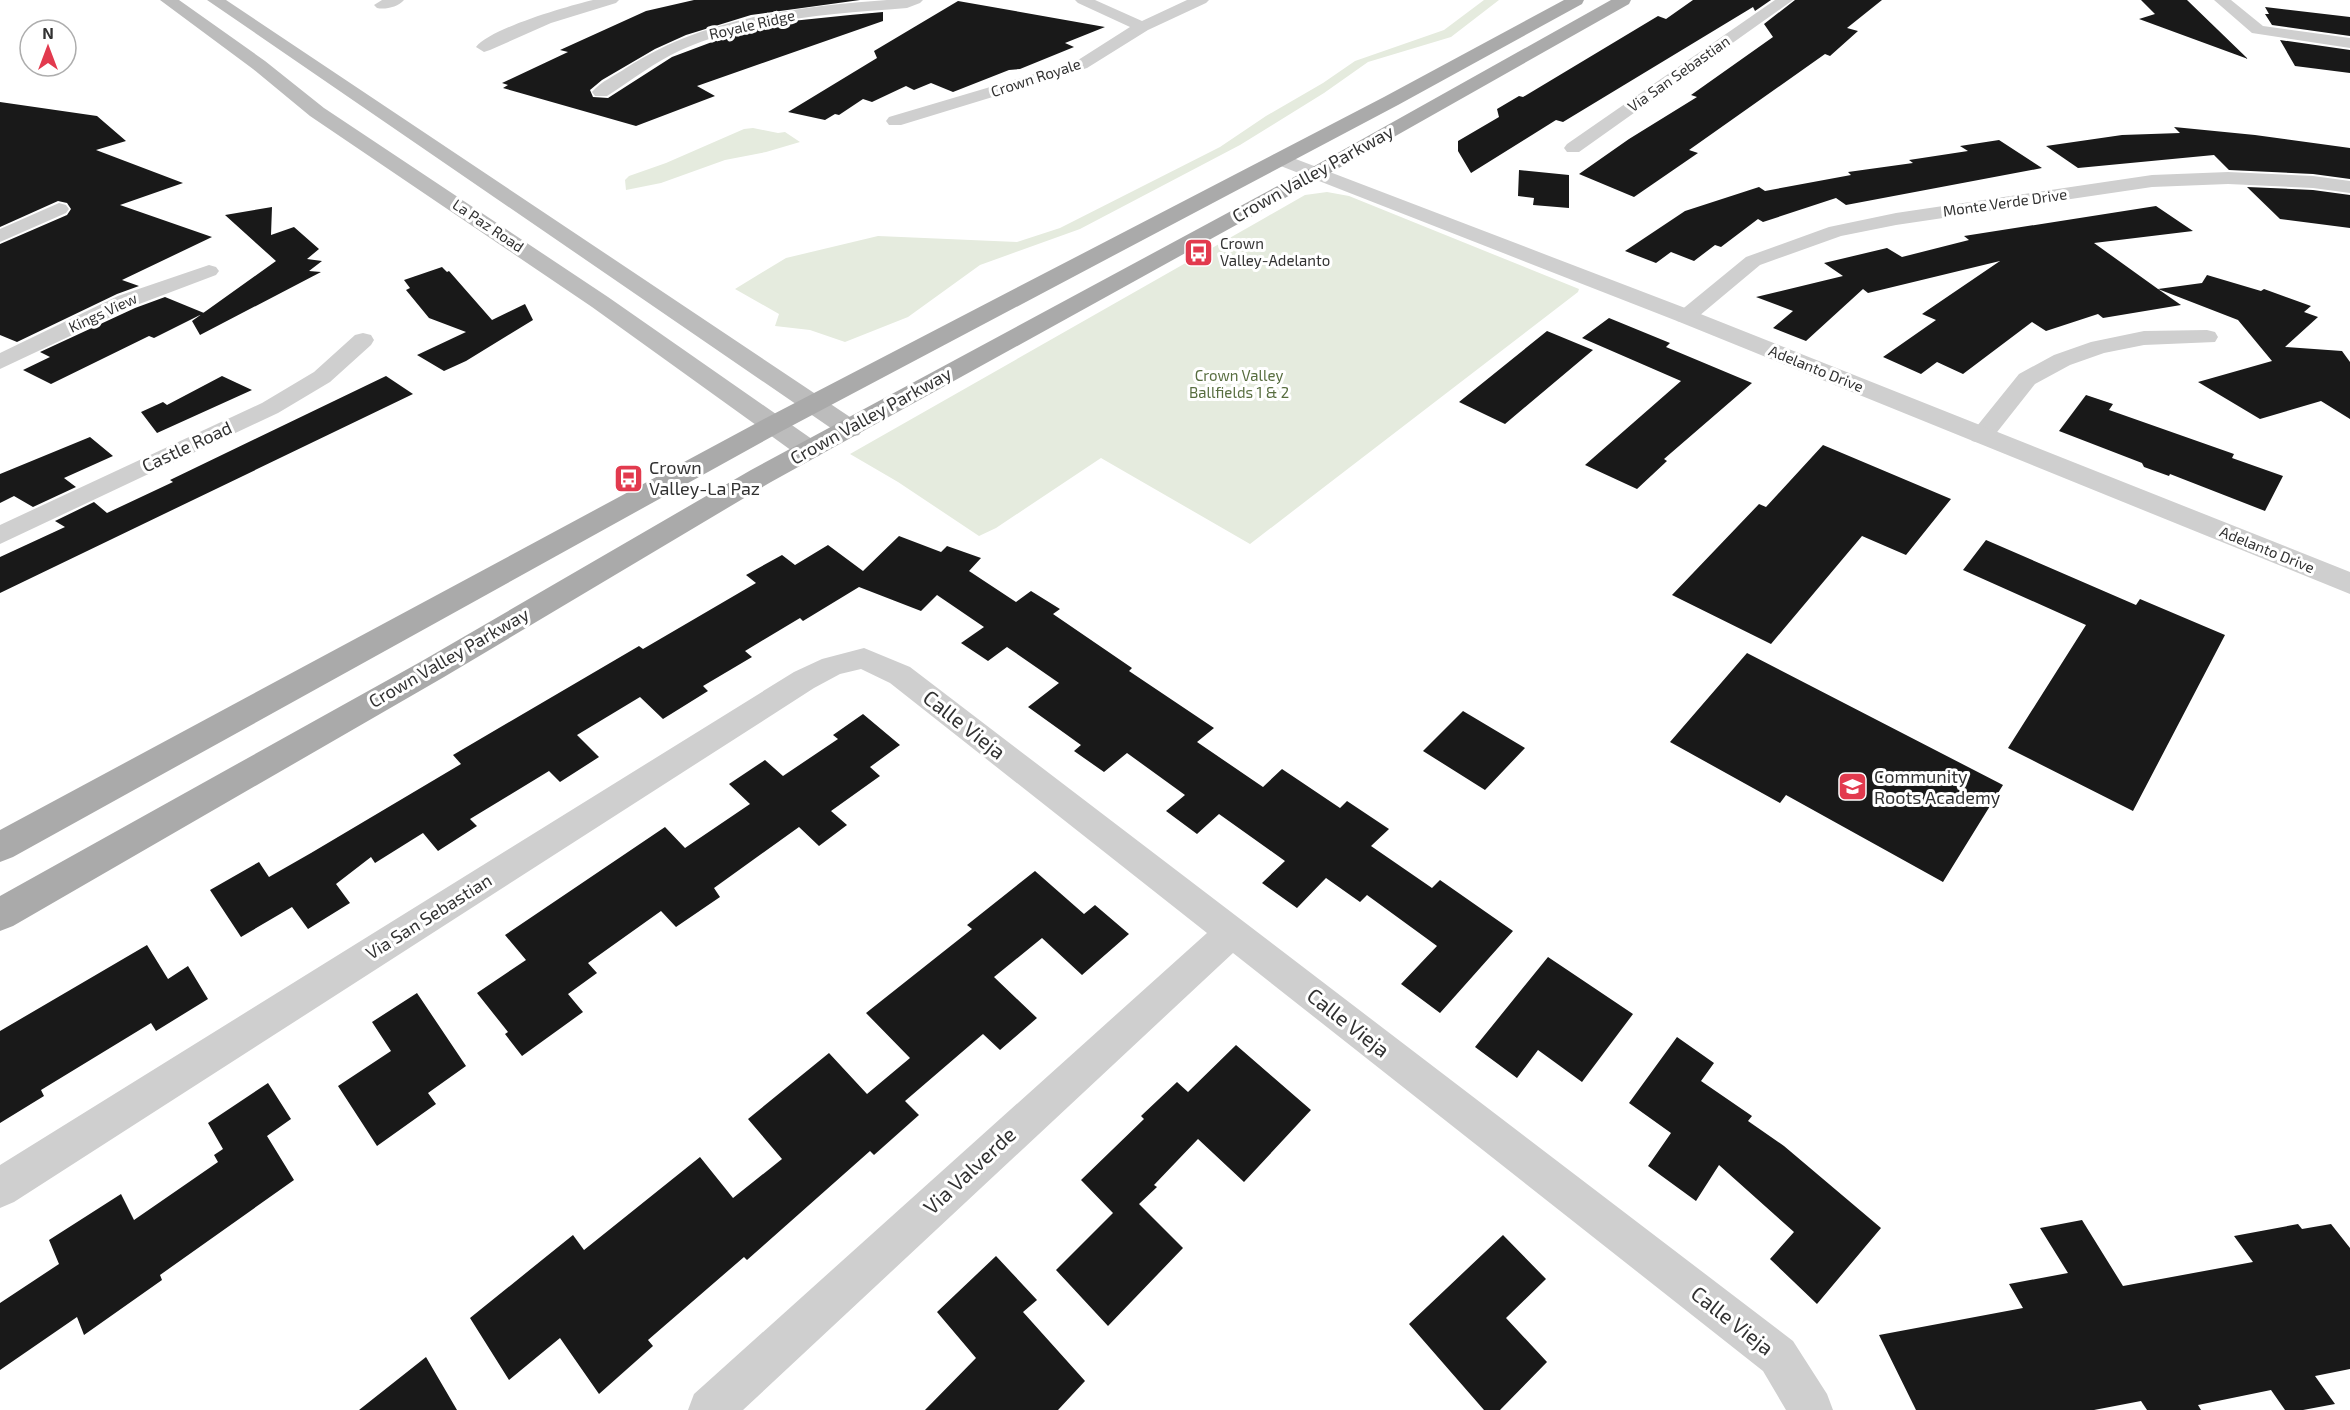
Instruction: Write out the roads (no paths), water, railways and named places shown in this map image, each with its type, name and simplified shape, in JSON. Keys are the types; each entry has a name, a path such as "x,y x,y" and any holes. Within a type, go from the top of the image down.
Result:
{"main road":[{"name":"La Paz Road","path":"168,0 259,65 317,112 592,297 809,450"},
{"name":"La Paz Road","path":"215,0 850,429"},
{"name":"Crown Valley Parkway","path":"0,848 774,425 1280,159 1576,0"},
{"name":"Crown Valley Parkway","path":"0,915 433,669 809,450 1316,173 1623,0"}],"street":[{"path":"484,47 515,30 575,9 611,0"},
{"name":"Royale Ridge","path":"602,92 674,47 742,25 776,18 907,3 915,0"},
{"path":"1083,0 1142,27"},
{"name":"Crown Royale","path":"895,121 1081,65 1142,27 1201,0"},
{"name":"Via San Sebastian","path":"1573,148 1785,0"},
{"path":"2222,0 2258,30 2350,43"},
{"name":"Adelanto Drive","path":"1280,159 1685,316 2350,584"},
{"name":"Monte Verde Drive","path":"1685,316 1753,261 1836,231 1896,219 2152,181 2228,178 2313,182 2350,187"},
{"path":"0,236 59,209"},
{"name":"Kings View","path":"0,362 126,301 209,271"},
{"path":"1981,436 2027,379 2062,360 2099,347 2144,338 2207,337"},
{"name":"Castle Road","path":"0,535 270,408 322,376 363,340"},
{"name":"Via San Sebastian","path":"0,1188 804,680 832,666 864,658"},
{"name":"Calle Vieja","path":"864,658 900,675 1778,1356 1811,1410"},
{"name":"Via Valverde","path":"710,1410 1231,933"}],"place":[{"name":"Crown Valley-Adelanto","path":"1199,253"},
{"name":"Crown Valley-La Paz","path":"628,478"},
{"name":"Community Roots Academy","path":"1853,787"}],"park label":[{"name":"Crown Valley Ballfields 1 & 2","path":"1239,384"}]}
